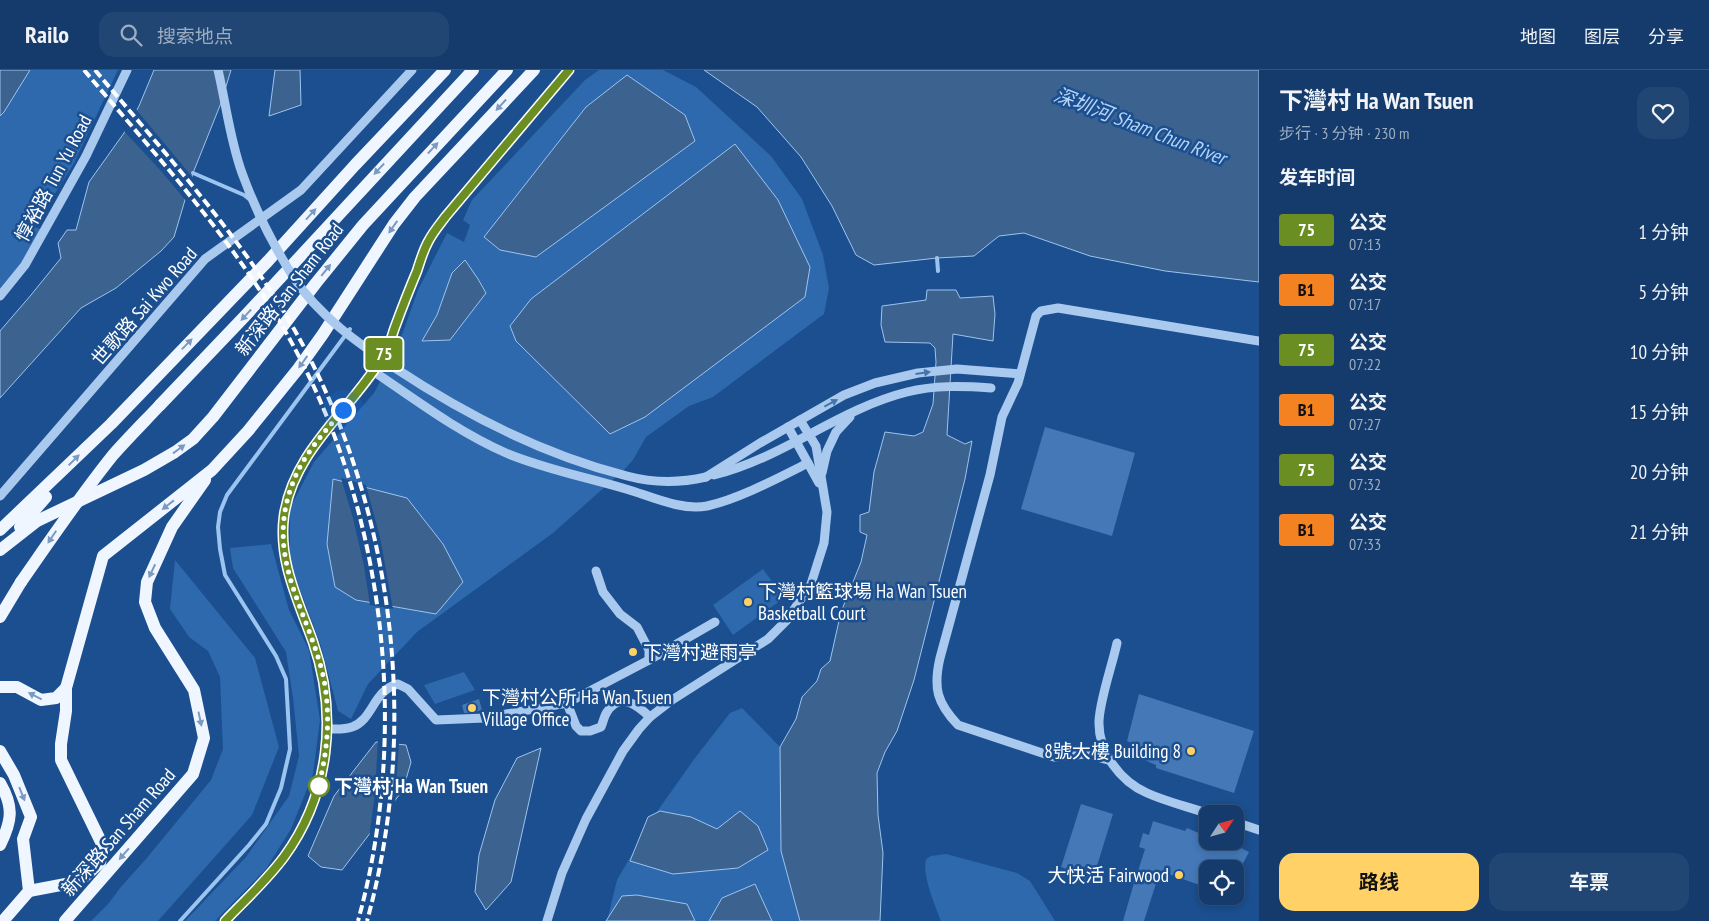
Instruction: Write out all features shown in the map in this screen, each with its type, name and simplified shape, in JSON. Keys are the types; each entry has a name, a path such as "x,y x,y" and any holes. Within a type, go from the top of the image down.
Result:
{"main road":[{"name":"新深路 San Sham Road","path":"0,530 111,424 268,261 445,70"},
{"name":"新深路 San Sham Road","path":"0,618 21,582 66,517 114,454 473,70"},
{"name":"新深路 San Sham Road","path":"2,548 37,521 144,470 193,439 213,417 363,225 508,70"},
{"name":"新深路 San Sham Road","path":"0,751 14,775 31,817 23,839 28,891 71,883 84,877 100,863 104,846 61,760 61,744 66,712 66,688 103,556 212,470 248,432 323,334 394,224 416,197 534,70"},
{"name":"新深路 San Sham Road","path":"65,921 192,774 204,738 194,690 155,628 145,602 147,582 172,527 212,470"},
{"name":"新深路 San Sham Road","path":"2,548 46,497 58,475"},
{"path":"0,687 17,687 41,700 56,698 66,688"},
{"path":"0,783 10,803 11,819 0,845"},
{"path":"3,921 28,891"}],"street":[{"name":"惇裕路 Tun Yu Road","path":"0,296 25,265 86,156 128,70"},
{"path":"218,70 232,138 242,173 268,232 295,279 318,308 357,342 460,408 507,432 566,456 628,477 667,482 688,481 731,471 767,457 875,402 908,392 930,388 958,386 991,388"},
{"name":"世歌路 Sai Kwo Road","path":"0,496 205,259 302,190 412,70"},
{"path":"225,921 275,868 298,836 317,791 324,760 328,729 326,691 312,640 286,568 283,535 284,517 292,486 304,461 373,371 386,351 428,241 446,216 569,70"},
{"path":"1108,760 1086,754 1054,757 958,725 938,699 936,681 940,658 990,475 1002,417 1018,383 1036,316 1041,311 1058,308 1259,341"},
{"path":"706,477 800,420 844,396 875,383 938,371 957,370 1020,374"},
{"path":"373,371 464,431 505,453 555,470 604,482 682,506 706,506 742,494 808,463"},
{"path":"823,488 822,470 827,451 836,432 855,411"},
{"path":"547,921 553,898 572,849 600,790 632,739 650,717 672,700 768,639 787,620 812,584 824,543 827,512 816,446 800,420"},
{"path":"788,427 823,488"},
{"path":"596,571 603,592 620,614 637,627 649,650 649,660"},
{"path":"328,729 347,728 357,725 386,689 398,684 408,689 436,720 485,718 567,704 715,622"},
{"path":"1117,643 1100,710 1099,723 1102,743 1108,760 1119,773 1147,793 1199,811"},
{"path":"567,704 576,726 581,731 601,727 606,713 621,701 629,701 650,717"},
{"path":"1244,825 1259,830"}],"shaded area":[{"path":"0,70 118,70 73,165 34,227 44,230 0,295"},
{"path":"599,70 663,70 696,87 771,156 802,199 823,255 829,288 824,314 713,397 689,406 646,437 633,460 624,470 553,533 417,632 368,684 351,719 338,711 321,646 290,563 290,508 314,462 374,393 397,349 418,290 447,233 464,242 470,225 463,220 472,200 585,80"},
{"path":"271,544 289,610 309,650 320,720 313,774 291,829 266,869 215,921 185,921 246,857 289,796 299,756 286,652 233,568 230,548"},
{"path":"175,560 255,658 279,747 252,815 158,921 91,921 109,903 211,780 223,749 220,677 208,651 189,637 170,609"},
{"name":"下灣村籃球場 Ha Wan Tsuen Basketball Court","path":"763,569 784,598 733,635 713,605"},
{"path":"464,672 475,690 435,704 424,685"},
{"path":"742,708 780,747 783,858 800,921 607,921 617,880 656,813 730,713"},
{"path":"946,854 1017,873 1030,881 1055,921 941,921 930,890 925,866 926,859 931,856"}],"water":[{"path":"0,70 30,70 0,116"},
{"path":"154,70 231,70 221,103 193,173 174,237 161,251 116,288 81,308 0,398 0,331 61,258 58,243 67,230 76,230 89,182 124,133 139,106"},
{"path":"275,70 300,70 301,105 269,116"},
{"name":"深圳河 Sham Chun River","path":"704,70 1259,70 1259,282 1165,271 1090,256 1024,233 999,236 974,256 874,265 856,255 832,206 801,157 757,107"},
{"path":"627,75 685,115 695,141 536,257 500,250 484,237 586,107"},
{"path":"735,144 778,200 810,267 805,297 645,417 610,434 516,341 510,326 531,299"},
{"path":"465,260 486,293 450,340 422,341 437,315 452,273"},
{"path":"927,290 956,290 960,298 993,296 995,314 993,341 953,334 947,435 965,444 972,441 965,479 914,680 897,731 885,752 877,773 878,815 883,853 880,921 800,921 781,851 780,747 796,719 802,697 817,681 821,669 830,661 841,612 861,562 867,535 860,532 860,515 869,512 874,472 885,432 914,436 923,432 933,404 935,348 930,343 885,342 881,325 882,306 926,300"},
{"path":"333,479 407,498 443,544 463,582 436,614 356,600 335,587 327,544"},
{"path":"376,742 406,745 411,762 403,790 342,870 321,867 308,856 334,796"},
{"path":"541,748 511,882 486,910 475,892 479,855 495,800 517,758"},
{"path":"660,811 691,817 717,829 740,811 758,826 768,850 738,868 673,874 630,861 648,817"},
{"path":"755,884 772,921 709,921 722,898"},
{"path":"637,895 687,904 695,921 606,921 622,896"}],"pier":[{"path":"135,108 194,179 187,202 123,130"},
{"path":"341,478 366,485 380,537 393,609 370,605 364,566"},
{"path":"378,740 399,742 395,804 369,839 375,793"}],"building":[{"path":"1045,427 1135,453 1112,536 1021,509"},
{"name":"8號大樓 Building 8","path":"1139,694 1254,731 1234,793 1156,768 1156,765 1140,758 1132,743 1127,741"},
{"name":"下灣村公所 Ha Wan Tsuen Village Office","path":"479,699 482,710 464,713 462,705"},
{"path":"1081,804 1113,814 1092,882 1068,874 1069,870 1061,867"},
{"path":"1153,821 1185,831 1187,828 1199,833 1199,850 1244,850 1249,852 1244,861 1199,860 1199,885 1160,871 1144,921 1123,921 1134,883 1128,881 1132,869 1138,871 1145,849 1139,847 1143,833 1149,835"}],"waterway":[{"path":"193,173 244,195 249,199"},
{"path":"937,258 938,271"},
{"path":"180,921 266,824 281,788 290,749 286,679 276,656 225,575 218,527 220,512 227,495 350,329"}],"railway":[{"path":"84,70 203,212 248,272 307,372 338,446 361,523 377,603 384,683 384,764 375,844 358,921"},
{"path":"95,70 212,210 256,269 276,299 315,369 347,444 370,521 386,601 394,681 393,762 384,843 367,921"}],"bus line":[{"name":"75","path":"225,921 275,868 298,836 317,791 327,745 326,691 318,657 286,568 284,550 284,517 287,500 297,472 310,450 358,392 386,351 428,241 446,216 569,70"}],"place":[{"name":"下灣村籃球場 Ha Wan Tsuen Basketball Court","path":"748,602"},
{"name":"下灣村避雨亭","path":"633,652"},
{"name":"下灣村公所 Ha Wan Tsuen Village Office","path":"472,708"},
{"name":"8號大樓 Building 8","path":"1191,751"},
{"name":"下灣村 Ha Wan Tsuen","path":"319,786"},
{"name":"大快活 Fairwood","path":"1179,875"}],"route":[{"path":"319,786 318,788 327,745 326,691 318,657 286,568 283,535 284,517 287,500 297,472 310,450 343,410"}]}
